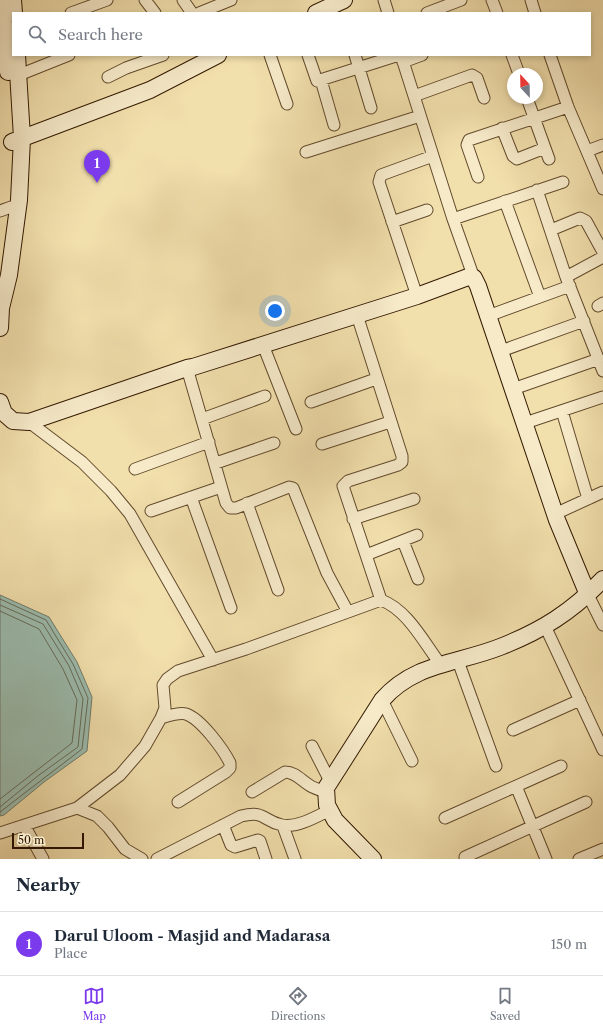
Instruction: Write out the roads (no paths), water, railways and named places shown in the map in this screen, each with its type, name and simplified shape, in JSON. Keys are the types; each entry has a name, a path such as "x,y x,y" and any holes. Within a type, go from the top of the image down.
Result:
{"street":[{"path":"0,261 5,209 17,140 12,115 2,33 2,0"},
{"path":"13,0 14,12"},
{"path":"74,12 107,0"},
{"path":"145,0 154,12"},
{"path":"183,0 191,12"},
{"path":"201,12 231,0"},
{"path":"384,0 388,12"},
{"path":"430,12 462,0"},
{"path":"492,0 497,12"},
{"path":"531,0 535,12"},
{"path":"319,12 340,5"},
{"path":"0,328 1,308 8,275 19,200 17,140 19,75 17,56"},
{"path":"19,75 66,56"},
{"path":"108,77 126,68 160,56"},
{"path":"17,140 150,90 216,56"},
{"path":"270,56 287,104"},
{"path":"308,56 317,82 359,68 401,57 412,56"},
{"path":"355,56 371,108"},
{"path":"512,56 517,68"},
{"path":"550,56 568,107 603,189"},
{"path":"401,57 453,219 501,351 556,514 578,572 603,625"},
{"path":"414,96 472,75 477,78 484,98"},
{"path":"321,80 334,125"},
{"path":"530,104 549,159"},
{"path":"478,177 466,145 469,140 568,107"},
{"path":"306,152 420,116"},
{"path":"502,128 513,156 517,159 545,148"},
{"path":"587,151 603,145"},
{"path":"417,296 379,182 381,175 433,156"},
{"path":"453,219 563,182"},
{"path":"537,190 568,281 603,371"},
{"path":"505,201 540,297"},
{"path":"392,222 427,210"},
{"path":"551,230 580,218 586,221 603,252"},
{"path":"488,316 540,297 568,281 603,257"},
{"path":"0,402 4,413 13,421 29,422 187,368 417,296 468,277 474,278"},
{"path":"356,315 402,456 402,462 398,465 345,483 343,490 381,600"},
{"path":"501,351 584,321"},
{"path":"263,345 296,429"},
{"path":"513,389 599,359"},
{"path":"187,368 216,464 221,487 230,508 236,508 289,487 293,488 327,572 348,612"},
{"path":"311,402 376,379"},
{"path":"202,419 264,396"},
{"path":"525,423 603,397"},
{"path":"562,411 588,499"},
{"path":"29,422 82,462 111,491 130,514 213,660"},
{"path":"322,444 390,422"},
{"path":"135,469 209,442"},
{"path":"216,464 274,443"},
{"path":"151,511 221,487"},
{"path":"556,514 603,492"},
{"path":"190,497 231,608"},
{"path":"353,519 414,499"},
{"path":"247,504 278,590"},
{"path":"366,555 417,535"},
{"path":"403,541 418,579"},
{"path":"252,792 285,772 292,772 309,787 316,790 328,786 366,723 393,687 409,676 429,667 458,661 500,647 545,626 568,612 588,595 603,579"},
{"path":"0,832 77,808 120,775 145,746 163,713 163,685 167,679 178,672 381,600 391,604 402,613 431,652 442,664"},
{"path":"545,626 603,750"},
{"path":"458,661 496,766"},
{"path":"382,700 412,760"},
{"path":"513,730 580,700"},
{"path":"163,713 184,714 194,718 202,725 230,763 230,768 226,772 178,802"},
{"path":"312,746 328,786 328,805 335,820 373,859"},
{"path":"445,818 561,766"},
{"path":"516,786 546,859"},
{"path":"465,857 586,802"},
{"path":"77,808 97,816 108,826 116,840 125,849 142,859"},
{"path":"157,859 241,816 254,813 264,815 283,826 291,826 330,810"},
{"path":"24,825 43,859"},
{"path":"223,825 231,845 236,847 258,840 260,841 266,859"},
{"path":"283,826 295,859"},
{"path":"579,859 603,849"}],"water":[{"path":"0,595 49,617 77,662 92,697 87,751 44,782 4,815 0,816"}],"place":[{"name":"Darul Uloom - Masjid and Madarasa","path":"97,183"}]}
